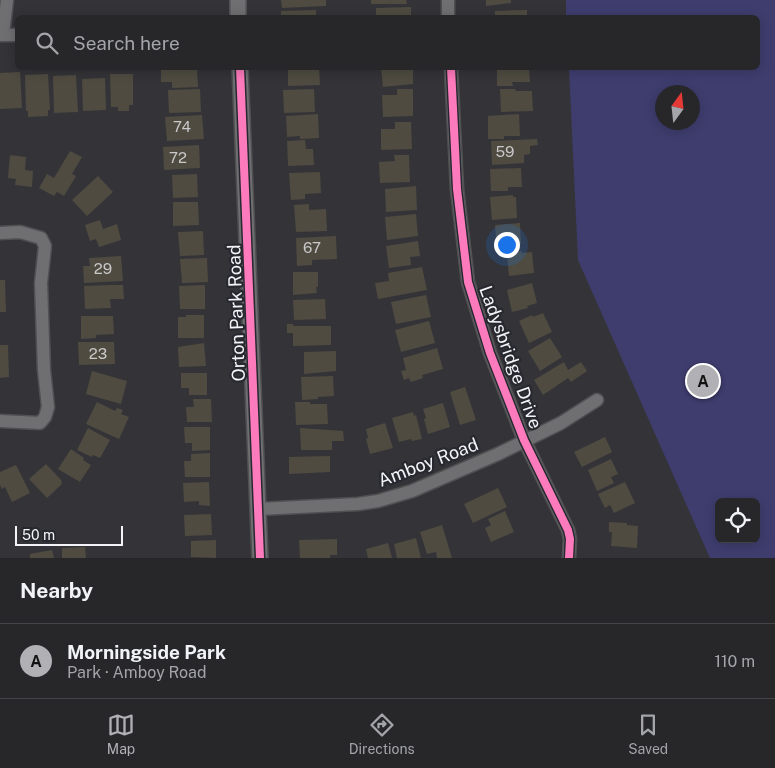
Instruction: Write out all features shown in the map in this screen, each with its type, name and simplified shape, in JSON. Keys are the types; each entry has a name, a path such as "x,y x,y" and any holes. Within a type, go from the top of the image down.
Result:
{"street":[{"path":"7,0 1,35 15,35"},
{"path":"238,0 238,15"},
{"path":"448,0 448,15"},
{"name":"Orton Park Road","path":"240,70 260,558"},
{"name":"Ladysbridge Drive","path":"451,70 457,189 468,282 490,353 524,440 568,530 570,539 568,558"},
{"path":"0,232 20,232 41,238 45,246 41,283 44,370 48,407 45,417 40,423 0,421"},
{"name":"Amboy Road","path":"259,509 358,504 378,501 429,484 498,454 561,423 597,400"}],"shaded area":[{"path":"566,0 775,0 775,558 710,558 578,260 569,70 760,70 760,15 566,15"}],"building":[{"path":"281,0 326,0 326,6 282,8"},
{"path":"371,0 406,0 407,4 371,4"},
{"path":"486,0 511,0 511,3 486,6"},
{"path":"411,7 411,15 376,15 376,8"},
{"path":"316,10 316,15 281,15 281,11"},
{"path":"527,10 527,15 495,15 495,11"},
{"path":"161,70 197,70 198,87 172,88 172,82 161,82"},
{"path":"288,70 319,70 320,85 288,86"},
{"path":"381,70 413,70 413,84 383,87"},
{"path":"497,70 529,70 530,82 512,82 513,86 497,86"},
{"path":"20,72 22,108 0,109 0,73"},
{"path":"48,74 50,110 48,110 48,116 28,117 28,111 26,111 25,75"},
{"path":"110,74 133,74 133,105 129,105 129,111 118,111 118,107 111,107"},
{"path":"76,75 78,112 54,113 53,76"},
{"path":"105,78 106,110 83,111 82,79"},
{"path":"200,89 201,112 169,113 168,90"},
{"path":"314,89 315,112 284,113 283,90"},
{"path":"397,89 413,89 413,116 383,117 382,95 397,95"},
{"path":"500,89 532,91 533,111 501,112"},
{"path":"318,114 319,138 300,139 300,136 287,137 286,116"},
{"path":"519,114 520,136 488,139 488,116"},
{"path":"202,115 204,139 167,141 165,117"},
{"path":"395,122 411,122 412,149 381,150 381,129 395,129"},
{"path":"537,139 538,145 530,146 530,154 524,155 524,163 492,165 491,141"},
{"path":"305,140 306,149 313,149 314,165 288,166 287,141"},
{"path":"199,145 200,168 164,170 163,147"},
{"path":"70,151 82,157 72,174 76,176 64,196 57,192 54,196 39,188 47,174 54,178"},
{"path":"10,155 26,157 25,170 33,171 32,187 15,185 16,179 8,178"},
{"path":"394,155 409,155 410,182 380,183 379,162 395,161"},
{"path":"521,168 522,187 508,187 508,191 491,191 490,169"},
{"path":"320,172 321,193 305,194 305,199 291,200 289,173"},
{"path":"197,174 198,197 173,198 172,175"},
{"path":"98,176 113,192 87,216 72,200"},
{"path":"416,186 417,210 386,212 385,189"},
{"path":"513,195 513,197 516,197 517,218 492,220 490,197"},
{"path":"173,202 198,202 199,225 173,226"},
{"path":"309,204 309,210 326,209 327,231 296,232 294,205"},
{"path":"416,214 418,236 387,240 385,217"},
{"path":"100,220 103,229 117,224 121,240 99,247 96,239 90,241 85,225"},
{"path":"520,223 521,244 518,244 518,247 497,249 495,225"},
{"path":"203,231 204,255 180,256 178,232"},
{"path":"336,236 337,259 312,260 312,265 297,266 296,238"},
{"path":"418,241 420,256 410,257 411,265 389,268 386,246"},
{"path":"522,251 522,253 532,252 534,273 509,276 507,252"},
{"path":"121,256 123,281 84,283 83,266 90,266 89,258"},
{"path":"207,258 208,282 182,283 180,259"},
{"path":"422,267 427,290 378,299 375,283 389,281 388,273"},
{"path":"293,272 318,272 317,293 293,295"},
{"path":"0,280 5,280 6,312 0,312"},
{"path":"532,283 537,303 527,306 528,308 512,312 507,290"},
{"path":"123,285 124,299 110,299 111,308 85,309 84,286"},
{"path":"205,285 205,309 180,309 179,286"},
{"path":"426,295 431,317 396,324 391,302"},
{"path":"325,299 326,319 294,320 293,300"},
{"path":"543,313 552,332 529,343 519,321 532,315 533,317"},
{"path":"186,315 204,315 204,338 178,338 178,317 186,317"},
{"path":"81,316 113,316 114,334 96,335 96,338 81,339"},
{"path":"429,321 435,343 401,352 395,330"},
{"path":"287,324 293,324 293,326 331,326 331,345 293,346 293,333 287,333"},
{"path":"550,338 562,357 540,371 528,351"},
{"path":"78,342 114,342 115,364 79,365"},
{"path":"204,343 206,366 179,367 178,347"},
{"path":"0,345 8,345 9,377 0,378"},
{"path":"437,348 443,369 422,375 423,378 411,382 409,378 404,380 401,371 406,370 403,358"},
{"path":"336,351 336,371 304,374 304,352"},
{"path":"564,362 568,370 581,362 587,371 571,382 568,378 543,395 534,380"},
{"path":"92,371 127,381 121,404 86,394"},
{"path":"181,373 207,373 207,395 189,395 189,388 181,388"},
{"path":"333,376 334,396 302,400 301,377"},
{"path":"465,387 476,420 460,425 450,392"},
{"path":"193,399 211,399 212,422 187,422 186,407 194,407"},
{"path":"97,402 115,411 117,408 123,410 121,414 129,417 119,439 86,424"},
{"path":"295,402 327,404 328,424 296,425"},
{"path":"443,403 450,427 428,434 423,409"},
{"path":"413,412 414,416 416,415 422,439 399,442 392,418"},
{"path":"385,423 393,448 370,454 366,439 368,438 366,429"},
{"path":"184,427 210,427 210,450 192,451 192,443 185,443"},
{"path":"88,428 110,440 100,458 93,455 92,457 77,450"},
{"path":"300,428 343,431 344,441 332,441 332,450 301,450"},
{"path":"605,437 612,452 582,467 574,452"},
{"path":"71,449 91,465 80,482 58,469"},
{"path":"210,453 210,477 185,477 184,461 191,461 191,454"},
{"path":"330,456 330,472 289,474 289,457"},
{"path":"611,459 618,474 611,477 614,483 597,491 588,470"},
{"path":"46,464 62,481 62,484 47,498 29,479"},
{"path":"16,465 30,493 12,502 5,487 2,489 0,485 0,472"},
{"path":"209,482 210,506 199,505 199,501 184,502 183,483"},
{"path":"625,482 635,503 614,513 610,505 605,508 598,494"},
{"path":"498,488 507,507 473,523 464,504"},
{"path":"505,511 514,532 491,542 485,528 491,525 488,519"},
{"path":"211,514 212,535 185,536 184,515"},
{"path":"609,522 638,526 637,548 611,546 612,532 609,532"},
{"path":"442,525 452,558 437,558 436,552 427,554 420,532"},
{"path":"416,538 421,558 397,558 394,544"},
{"path":"337,539 337,555 330,555 330,558 300,558 299,540"},
{"path":"216,540 216,558 191,557 191,541"},
{"path":"388,543 392,558 368,558 366,549"},
{"path":"85,547 86,558 62,558 62,548"},
{"path":"52,550 54,558 30,558 30,554"}],"cycle path":[{"path":"240,70 260,558"},
{"path":"451,70 457,189 468,282 490,353 524,440 568,530 570,539 569,558"}],"place":[{"name":"Morningside Park","path":"703,381"}]}
